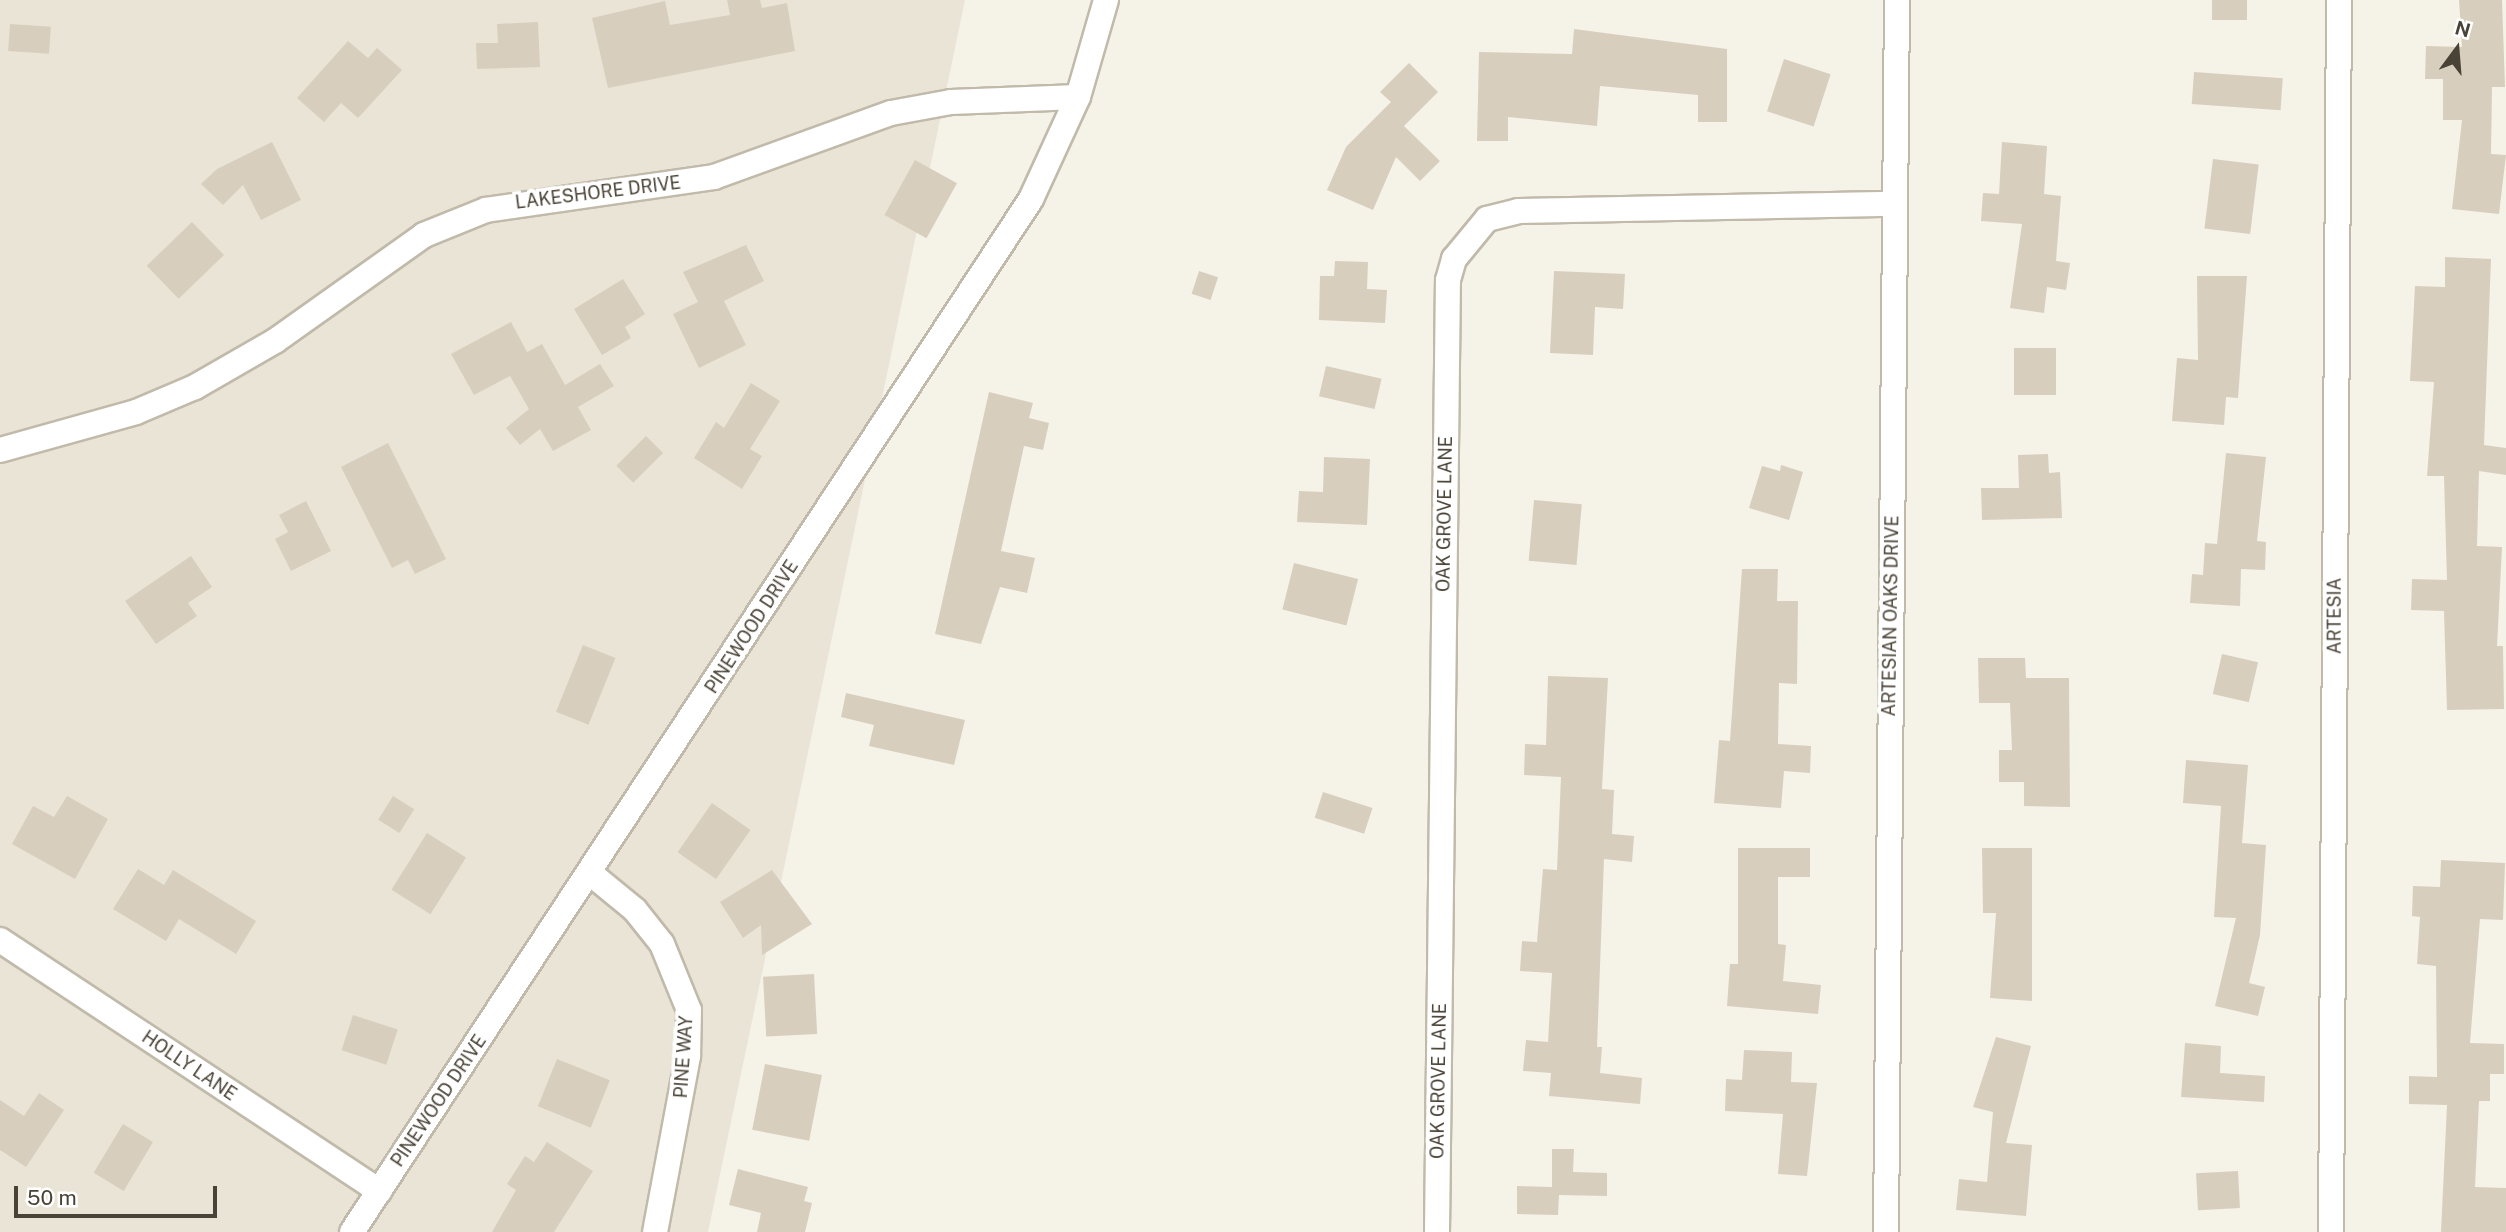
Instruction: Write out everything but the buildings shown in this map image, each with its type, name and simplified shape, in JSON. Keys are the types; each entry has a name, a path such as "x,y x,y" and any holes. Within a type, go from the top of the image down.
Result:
{"street":[{"name":"PINEWOOD DRIVE","path":"352,1232 1000,249 1078,97 1106,0"},
{"name":"ARTESIAN OAKS DRIVE","path":"1886,1232 1897,0"},
{"name":"ARTESIA","path":"2331,1232 2339,0"},
{"name":"LAKESHORE DRIVE","path":"0,450 136,412 194,387 275,341 424,235 486,210 714,177 891,113 951,103 1078,97"},
{"name":"OAK GROVE LANE","path":"1437,1232 1448,280 1454,259 1487,219 1518,211 1895,204"},
{"name":"PINE WAY","path":"590,873 635,911 662,944 677,969 689,1010 686,1067 655,1232"},
{"name":"HOLLY LANE","path":"0,940 379,1191"}],"shaded area":[{"path":"0,0 965,0 708,1232 0,1232"}]}
